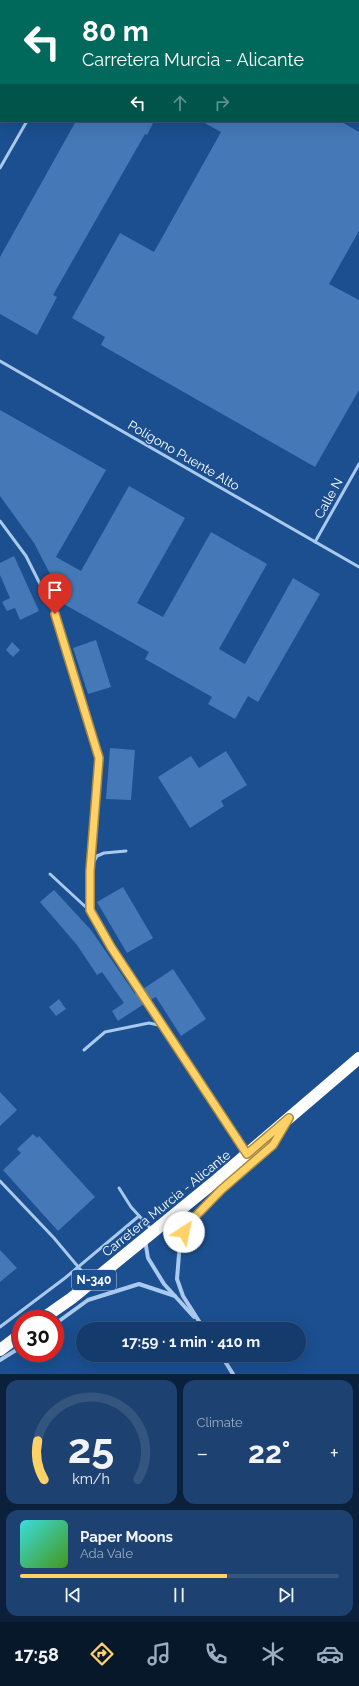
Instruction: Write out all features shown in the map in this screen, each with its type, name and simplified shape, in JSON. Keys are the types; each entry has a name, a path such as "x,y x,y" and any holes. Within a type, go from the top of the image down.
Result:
{"highway":[{"name":"Carretera Murcia - Alicante","path":"54,1310 149,1235 247,1154 359,1058"},
{"path":"0,1350 12,1341"}],"street":[{"path":"90,871 90,910 111,947 247,1154"},
{"path":"199,1322 183,1296 177,1279 180,1242 189,1223 194,1217 221,1190 273,1145 289,1118"},
{"path":"149,1235 148,1258 164,1284 198,1322"},
{"path":"64,1317 88,1300 139,1284 175,1296"},
{"path":"0,1360 12,1352"},
{"path":"225,1362 233,1374"}],"lane":[{"path":"0,168 25,122"},
{"name":"Polígono Puente Alto","path":"0,361 359,567"},
{"name":"Calle N","path":"315,542 359,464"},
{"path":"0,521 26,556 55,614 99,758 90,871"},
{"path":"90,871 97,856 104,853 126,851"},
{"path":"50,874 90,910"},
{"path":"84,1050 105,1032 148,1024 163,1026"},
{"path":"0,1181 54,1238 91,1282"},
{"path":"119,1188 139,1216 149,1235"},
{"path":"0,1327 78,1267 139,1216"}],"building":[{"path":"75,122 154,122 147,135 145,134 53,295 57,297 37,335 0,314 0,257"},
{"path":"203,122 342,122 359,132 359,231 329,284 359,300 359,390 315,467 101,345 105,337 72,318 120,233 154,252 221,132"},
{"path":"0,410 106,470 56,557 81,571 129,486 185,518 137,603 163,617 211,532 267,564 219,649 245,664 293,578 320,594 258,702 248,696 235,719 208,704 212,697 145,659 149,652 53,598 58,589 34,543 0,496"},
{"path":"14,556 39,611 20,620 15,608 7,611 2,602 10,598 0,575 0,563"},
{"path":"96,640 111,687 88,694 73,648"},
{"path":"12,642 20,650 13,657 6,650"},
{"path":"110,748 135,750 131,800 106,799"},
{"path":"226,751 247,785 221,801 224,806 190,828 158,777 191,756 199,768"},
{"path":"123,887 153,938 127,953 97,902"},
{"path":"54,890 91,930 135,994 137,993 144,1004 118,1021 112,1011 124,1003 102,972 97,975 77,945 40,902"},
{"path":"173,969 206,1019 181,1036 156,997 150,1000 143,989"},
{"path":"59,999 66,1009 56,1016 49,1007"},
{"path":"0,1092 17,1110 0,1126"},
{"path":"33,1134 37,1138 39,1136 95,1197 58,1231 3,1170 21,1153 17,1149"},
{"path":"0,1250 17,1268 0,1282"}],"route":[{"path":"55,614 99,758 90,871 90,910 111,947 247,1154 289,1118 273,1145 221,1190 189,1223 184,1232"}]}
